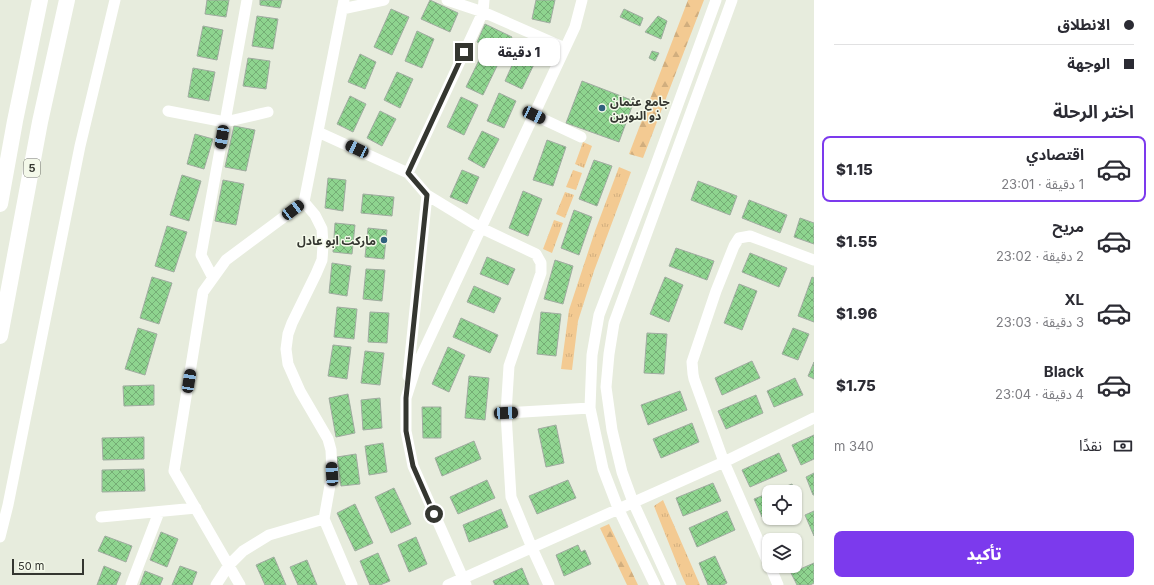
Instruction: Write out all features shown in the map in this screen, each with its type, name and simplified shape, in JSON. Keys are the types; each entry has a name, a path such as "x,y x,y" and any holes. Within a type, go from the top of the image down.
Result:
{"highway":[{"name":"5","path":"0,204 15,121 40,0"},
{"name":"5","path":"0,336 40,122 67,0"}],"street":[{"path":"0,537 80,146 115,0"},
{"path":"213,278 201,255 247,0"},
{"path":"240,585 174,471 203,292 226,260 304,202 343,4 384,0"},
{"path":"447,0 483,12 565,48"},
{"path":"408,173 483,12 484,0"},
{"path":"406,398 416,367 575,27 582,0"},
{"path":"655,585 618,508 603,469 590,408 592,355 599,315 716,0"},
{"path":"671,585 633,502 622,472 612,430 606,387 609,354 614,323 732,0"},
{"path":"168,111 225,122 268,112"},
{"path":"534,115 581,137"},
{"path":"318,132 408,173 427,195 481,228 536,254 541,263 541,273 509,366 506,413 511,497 549,585"},
{"path":"427,195 406,398 406,431 413,466 465,582"},
{"path":"304,202 315,215 322,229 322,260 292,322 288,334 286,349 288,364 300,391 328,439 331,450 332,474 324,519 352,585"},
{"path":"631,231 646,237"},
{"path":"762,549 724,462 694,379 692,362 716,291 734,246 739,238 750,236 814,260"},
{"path":"506,413 590,408"},
{"path":"448,585 465,582 532,548 618,508 724,462 814,418"},
{"path":"101,517 196,508"},
{"path":"131,585 159,512"},
{"path":"216,585 229,565 243,551 269,535 324,519"},
{"path":"773,573 778,585"}],"green space":[{"path":"688,0 704,0 643,158 629,154"},
{"path":"583,142 592,146 584,168 575,164"},
{"path":"619,167 631,172 594,271 578,321 572,370 561,369 569,310 595,231"},
{"path":"573,170 582,173 576,190 566,187"},
{"path":"565,192 574,195 565,218 556,214"},
{"path":"554,220 563,223 552,253 543,249"},
{"path":"663,500 700,585 686,585 681,574 654,506"},
{"path":"609,524 638,585 627,585 600,528"}],"building":[{"path":"207,0 229,0 226,17 205,14"},
{"path":"260,0 282,0 280,8 260,5"},
{"path":"430,0 458,13 450,32 421,19"},
{"path":"536,0 555,0 550,23 532,19"},
{"path":"391,9 409,17 392,55 374,47"},
{"path":"624,9 643,18 640,26 620,17"},
{"path":"257,16 278,19 273,49 252,46"},
{"path":"658,16 667,21 661,39 645,32"},
{"path":"485,24 512,37 503,55 477,42"},
{"path":"203,26 223,30 217,60 197,56"},
{"path":"417,31 434,39 422,68 405,61"},
{"path":"522,43 540,52 522,89 505,81"},
{"path":"652,51 659,53 655,61 649,58"},
{"path":"360,54 376,62 365,89 348,82"},
{"path":"248,58 270,61 266,89 243,86"},
{"path":"480,58 497,66 483,95 466,87"},
{"path":"193,68 215,72 209,101 188,97"},
{"path":"397,72 413,79 400,108 384,100"},
{"path":"582,81 634,101 619,142 566,123"},
{"path":"499,93 516,101 504,128 487,121"},
{"path":"350,96 366,104 353,132 337,124"},
{"path":"461,97 478,105 464,135 447,127"},
{"path":"380,111 396,119 382,146 367,138"},
{"path":"234,126 255,130 246,171 225,167"},
{"path":"482,131 499,139 484,168 468,159"},
{"path":"195,134 213,139 204,169 187,164"},
{"path":"547,140 566,147 553,186 533,180"},
{"path":"594,160 612,166 597,206 579,199"},
{"path":"462,170 479,177 467,204 450,197"},
{"path":"182,175 201,181 189,221 170,215"},
{"path":"328,178 346,180 343,211 325,208"},
{"path":"223,180 244,184 236,225 215,221"},
{"path":"698,181 737,196 730,215 691,200"},
{"path":"523,191 542,199 528,236 509,228"},
{"path":"363,194 394,197 392,216 361,213"},
{"path":"749,200 787,215 780,233 742,218"},
{"path":"574,210 592,217 579,255 561,248"},
{"path":"800,218 814,223 814,244 794,237"},
{"path":"335,223 355,225 352,254 333,252"},
{"path":"167,226 187,232 174,272 155,266"},
{"path":"368,228 387,230 384,259 365,257"},
{"path":"676,248 714,261 707,280 669,266"},
{"path":"750,253 787,268 779,287 742,272"},
{"path":"487,257 515,269 508,285 480,274"},
{"path":"555,260 573,266 563,304 544,299"},
{"path":"332,263 351,266 347,296 329,293"},
{"path":"366,269 385,270 382,301 363,299"},
{"path":"152,277 172,283 159,324 140,318"},
{"path":"665,277 683,285 669,322 650,314"},
{"path":"812,277 814,278 814,322 798,316"},
{"path":"739,284 757,291 742,330 724,323"},
{"path":"474,286 501,298 494,313 467,302"},
{"path":"337,307 357,309 354,339 334,337"},
{"path":"370,312 389,313 387,343 368,342"},
{"path":"541,312 561,314 556,356 537,354"},
{"path":"461,318 498,335 490,353 453,337"},
{"path":"138,328 157,334 145,375 125,369"},
{"path":"793,328 809,334 798,360 782,354"},
{"path":"647,333 667,334 664,374 644,373"},
{"path":"333,345 351,347 347,379 328,376"},
{"path":"448,347 465,355 449,392 432,384"},
{"path":"365,351 384,353 380,385 361,383"},
{"path":"752,361 760,378 722,395 715,378"},
{"path":"814,362 814,379 808,376"},
{"path":"469,376 489,378 485,420 465,418"},
{"path":"795,378 803,395 774,407 767,391"},
{"path":"154,385 154,405 124,406 123,386"},
{"path":"680,391 687,410 648,425 641,405"},
{"path":"348,394 355,433 336,437 329,398"},
{"path":"756,395 763,413 726,429 718,411"},
{"path":"380,398 382,428 363,430 361,400"},
{"path":"422,407 441,407 441,438 423,438"},
{"path":"692,423 699,442 661,458 653,439"},
{"path":"556,425 564,463 546,467 538,429"},
{"path":"814,435 814,459 801,465 792,445"},
{"path":"144,437 144,459 103,460 102,438"},
{"path":"474,441 481,459 442,476 435,458"},
{"path":"383,443 387,472 369,475 365,446"},
{"path":"779,453 787,471 750,487 742,470"},
{"path":"356,454 360,484 341,486 337,457"},
{"path":"144,469 145,491 102,492 102,470"},
{"path":"814,473 814,495 813,495 806,477"},
{"path":"487,480 495,498 458,514 450,497"},
{"path":"568,480 576,498 537,514 529,496"},
{"path":"713,483 721,501 683,516 676,498"},
{"path":"394,488 411,524 391,533 375,497"},
{"path":"762,496 762,517 754,499"},
{"path":"355,504 373,543 355,551 337,513"},
{"path":"501,509 508,527 469,542 463,525"},
{"path":"727,511 735,530 697,547 689,528"},
{"path":"814,511 814,536 805,515"},
{"path":"161,532 178,539 167,567 150,560"},
{"path":"105,536 132,546 126,562 98,551"},
{"path":"416,537 427,564 409,572 398,545"},
{"path":"578,545 581,552 585,550 591,564 564,576 556,555"},
{"path":"378,553 390,581 380,585 370,585 360,561"},
{"path":"715,556 727,583 723,585 708,585 699,563"},
{"path":"274,557 286,585 265,585 256,565"},
{"path":"307,560 317,585 298,585 290,567"},
{"path":"814,563 814,583 810,585 797,585 791,573 802,573 802,568"},
{"path":"104,566 121,573 116,585 97,585"},
{"path":"180,566 197,572 192,585 172,585"},
{"path":"522,568 529,585 495,585 493,581"},
{"path":"145,571 163,578 160,585 140,585"}],"place":[{"name":"جامع عثمان ذو النورين","path":"602,108"},
{"name":"ماركت ابو عادل","path":"384,240"}],"route":[{"path":"434,514 413,466 406,431 406,398 427,195 408,173 464,52"}]}
